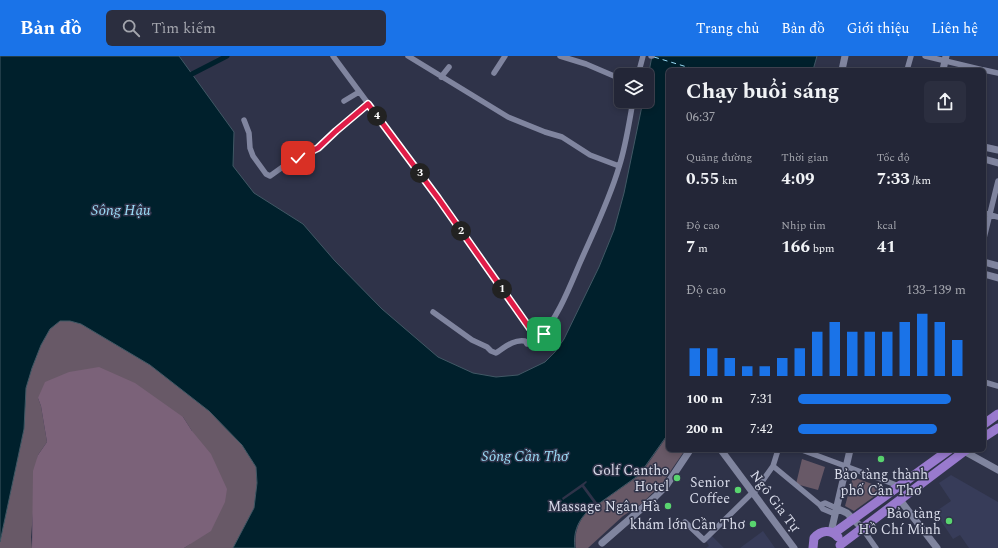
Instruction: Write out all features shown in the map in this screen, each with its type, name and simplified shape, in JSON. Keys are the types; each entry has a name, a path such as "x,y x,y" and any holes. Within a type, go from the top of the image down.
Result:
{"main road":[{"path":"986,423 998,414"},
{"path":"986,437 998,428"},
{"path":"813,548 813,543 817,534 826,531 833,532 854,519 946,452"},
{"path":"840,546 963,452"},
{"path":"833,532 840,540 840,546"}],"street":[{"path":"333,56 438,198 538,340"},
{"path":"408,56 508,117 562,138 590,155 619,166"},
{"path":"494,73 505,56"},
{"path":"560,56 586,64 614,76"},
{"path":"640,68 643,56"},
{"path":"842,68 845,56"},
{"path":"908,68 911,56"},
{"path":"925,56 946,59 976,68"},
{"path":"441,77 448,67"},
{"path":"986,71 998,73"},
{"path":"344,101 359,92"},
{"path":"244,120 249,133 250,148 253,156 266,174 270,176 284,166 318,148 368,104"},
{"path":"433,312 472,340 496,353 514,342 520,340 525,341 527,344 538,340 544,334 557,312 572,281 609,197 619,166 631,108"},
{"path":"986,147 998,150"},
{"path":"986,160 998,163"},
{"path":"986,230 998,181"},
{"path":"986,214 998,217"},
{"path":"986,263 998,266"},
{"path":"986,275 998,278"},
{"path":"986,383 998,386"},
{"path":"602,543 655,498 666,486 689,452"},
{"name":"Ngô Gia Tự","path":"723,452 794,548"},
{"path":"685,522 704,540 750,495 754,493 773,466 777,452"},
{"path":"808,452 899,486"},
{"path":"833,532 836,511 850,452"},
{"path":"966,452 998,470"},
{"path":"773,466 823,509 847,513 862,528 876,548"},
{"path":"900,500 937,548"}],"shaded area":[{"path":"60,321 71,321 81,324 150,365 209,411 242,445 256,467 257,483 254,508 233,548 184,548 190,544 192,431 183,417 38,398 41,406 47,442 38,455 31,537 32,548 0,548 24,429 26,388 41,345 50,329"},
{"path":"99,367 135,383 183,417 192,431 211,454 227,489 225,502 211,531 184,548 32,548 33,471 38,455 47,442 41,406 38,398 45,382 69,372"},
{"path":"666,438 666,452 684,452 661,485 641,504 623,516 588,548 576,548 576,533 579,524 587,512 640,475"},
{"path":"802,459 825,467 818,490 796,484"},
{"path":"951,475 998,502 998,548 969,548 960,535 953,539 935,512 951,501 939,483"},
{"path":"853,477 883,488 883,490 854,511 845,506"},
{"path":"763,531 775,548 740,548"},
{"path":"711,535 724,548 706,548 709,546 706,541"}],"water":[{"name":"Sông Hậu","path":"0,56 179,56 234,132 233,166 254,193 303,224 335,261 382,309 438,357 473,373 496,377 518,375 545,362 555,352 564,339 599,267 614,230 624,193 642,108 654,108 654,68 650,68 652,56 817,56 814,68 666,68 666,437 639,475 587,512 578,524 575,533 575,548 233,548 254,508 257,483 256,467 242,445 209,411 150,365 81,324 70,321 60,321 50,329 41,345 26,388 24,429 0,542"}],"pier":[{"path":"586,481 587,482 584,485 598,504 596,506 582,487 563,500 562,498"}],"waterway":[{"path":"192,74 227,56"}],"ferry route":[{"path":"654,57 690,68"}],"place":[{"name":"Bảo tàng thành phố Cần Thơ","path":"881,459"},
{"name":"Golf Cantho Hotel","path":"677,478"},
{"name":"Senior Coffee","path":"738,490"},
{"name":"Massage Ngân Hà","path":"668,506"},
{"name":"Bảo tàng Hồ Chí Minh","path":"949,521"},
{"name":"khám lớn Cần Thơ","path":"753,524"}],"route":[{"path":"298,158 307,155 318,148 368,104 438,198 538,340 544,334"}],"water label":[{"name":"Sông Cần Thơ","path":"525,456"}]}
